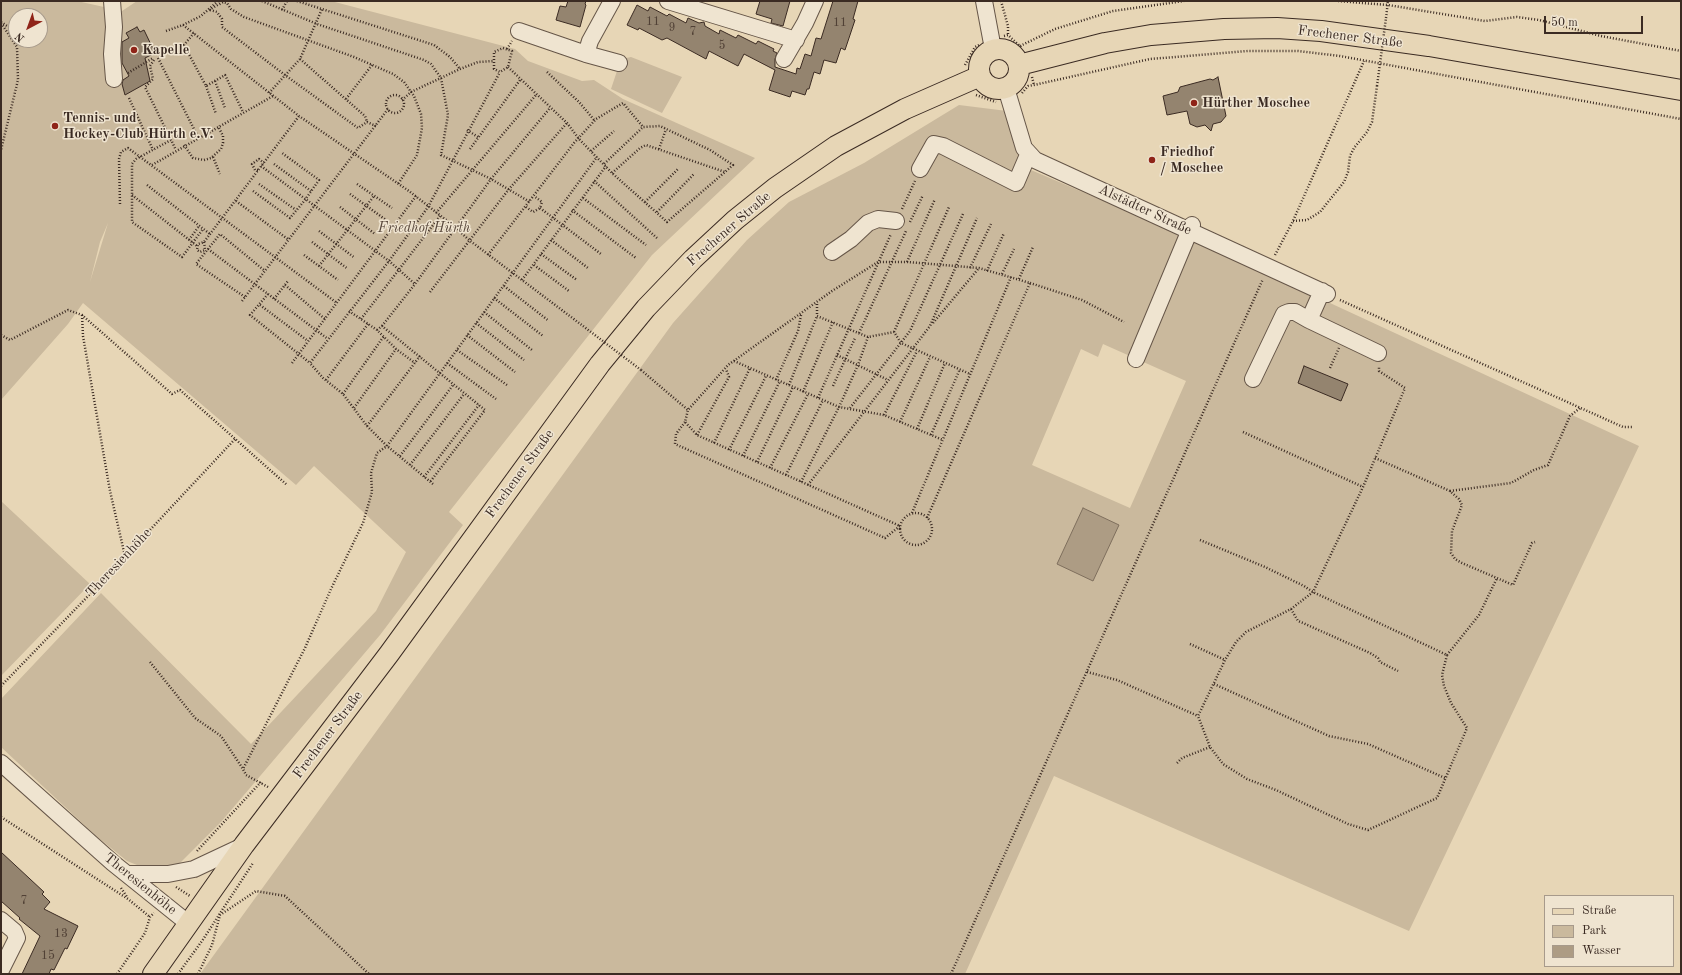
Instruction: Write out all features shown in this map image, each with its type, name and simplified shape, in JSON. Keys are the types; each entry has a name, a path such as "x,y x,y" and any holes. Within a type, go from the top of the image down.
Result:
{"main road":[{"name":"Frechener Straße","path":"1023,58 1150,35 1277,28 1321,32 1429,46 1681,90"},
{"path":"992,45 1007,50 1017,58 1023,58 1016,81 1007,94 990,87 975,78 979,63 992,45"},
{"name":"Frechener Straße","path":"153,974 190,924 244,845 394,648 600,364 646,308 693,259 734,220 775,188 836,146 906,109 975,78"}],"street":[{"path":"112,1 114,27 112,54 114,79"},
{"path":"586,54 590,41 612,1"},
{"path":"668,1 796,40"},
{"path":"784,59 805,23 814,1"},
{"path":"984,1 992,45"},
{"path":"519,31 586,54 619,63"},
{"path":"920,169 934,144 943,146 1016,183 1028,155 1024,148 1007,94"},
{"name":"Alstädter Straße","path":"1028,155 1035,160 1074,172 1191,228 1268,268 1325,292"},
{"path":"832,252 851,239 868,223 878,219 896,221"},
{"path":"1136,359 1191,228"},
{"path":"1309,320 1325,292"},
{"path":"1253,379 1284,314 1289,312 1295,312 1378,353"},
{"name":"Theresienhöhe","path":"3,768 127,874 190,924"},
{"path":"127,874 168,874 203,867 244,845"},
{"path":"1,920 14,931 16,938 1,970"}],"path":[{"path":"209,10 218,1"},
{"path":"262,1 317,24 424,60 436,70 441,78 448,115 441,155 491,179 530,202"},
{"path":"282,10 287,1"},
{"path":"297,1 434,45 450,57 460,69"},
{"path":"1001,1 1008,26 1008,35 1023,58 1034,85"},
{"path":"1023,58 1055,29 1113,11 1184,1"},
{"path":"1338,1 1388,3 1485,22 1517,17 1531,19 1600,36 1681,51"},
{"path":"166,31 183,25 223,2 227,3 231,10 244,17 310,40 393,74 404,82 411,92 421,114 422,128 417,155 398,184"},
{"path":"1293,221 1307,220 1320,212 1344,182 1348,172 1350,156 1354,148 1367,132 1372,122 1388,3"},
{"path":"270,93 300,59 310,40 322,9"},
{"path":"209,10 217,12 222,19 222,27 285,76 358,128 367,122"},
{"path":"1,22 17,46 18,80 1,150"},
{"path":"183,25 299,116 416,196 488,255 641,370 688,410"},
{"path":"194,33 184,45 206,86 216,114"},
{"path":"1008,35 992,45 974,47 964,68 975,78 976,95 999,103 1007,94 1020,94 1028,86 1150,59 1248,50 1298,52 1340,56 1364,62 1681,119"},
{"path":"310,363 389,261 428,206 467,130 500,72 508,67 512,51 503,48 494,52 494,69 500,72"},
{"path":"158,58 198,137"},
{"path":"114,79 153,59 150,66 153,79 145,87 176,150"},
{"path":"300,59 365,116 367,122 376,126"},
{"path":"402,100 411,92 460,69 478,62 494,61"},
{"path":"951,974 1268,268 1293,221 1364,62"},
{"path":"346,100 372,65"},
{"path":"508,67 567,123 579,139 605,165 612,173 667,222 733,165 710,150 660,126 644,127 605,165 583,198 572,210 522,280"},
{"path":"547,72 579,102 595,121"},
{"path":"206,86 225,75 244,112"},
{"path":"470,149 520,80"},
{"path":"215,81 225,108"},
{"path":"397,95 402,100 405,104 403,110 392,114 385,105 386,98 397,95"},
{"path":"436,213 536,95"},
{"path":"152,165 198,137 273,96"},
{"path":"129,98 153,150"},
{"path":"488,255 579,139 595,121 623,103 644,127"},
{"path":"377,330 382,326 415,284 491,179 550,108"},
{"path":"242,301 388,110"},
{"path":"198,246 200,243 204,242 236,201 299,116"},
{"path":"430,292 509,189 567,123"},
{"path":"184,145 193,158 204,160 213,157 221,149 223,143 223,136 218,126"},
{"path":"659,149 666,129"},
{"path":"467,130 478,137"},
{"path":"591,151 614,131"},
{"path":"171,140 141,157 136,158 132,164 132,222 182,257 203,229"},
{"path":"612,173 640,148 646,146 659,149 725,172"},
{"path":"120,204 119,159 121,152 128,148 337,303"},
{"path":"253,191 290,218 305,200 320,180 282,153"},
{"path":"213,157 220,174"},
{"path":"243,769 305,648 363,522 372,492 371,473 377,453 387,446 597,157"},
{"path":"258,170 255,170 252,164 259,159 264,163"},
{"path":"274,164 311,191"},
{"path":"261,166 376,251 415,284"},
{"path":"645,202 678,169"},
{"path":"818,398 920,169"},
{"path":"657,212 694,174"},
{"path":"594,181 658,238"},
{"path":"259,184 296,210"},
{"path":"357,184 392,208"},
{"path":"147,185 210,234"},
{"path":"350,194 386,220"},
{"path":"132,195 198,246"},
{"path":"859,333 923,195"},
{"path":"319,266 374,196"},
{"path":"292,363 416,196"},
{"path":"526,207 533,212 540,208 542,202 534,196"},
{"path":"583,198 646,245"},
{"path":"907,262 935,199"},
{"path":"236,201 289,240"},
{"path":"340,207 375,234"},
{"path":"894,332 923,263 949,207"},
{"path":"540,208 601,254"},
{"path":"572,210 636,258"},
{"path":"850,408 910,331 963,214"},
{"path":"361,319 440,216"},
{"path":"930,326 977,218"},
{"path":"970,268 992,224"},
{"path":"189,240 199,226"},
{"path":"319,231 355,258"},
{"path":"987,271 1004,233"},
{"path":"245,298 196,264 206,250 220,234 265,271"},
{"path":"551,240 588,268"},
{"path":"204,242 206,250 328,339"},
{"path":"312,242 348,269"},
{"path":"198,246 197,250 200,252 206,250"},
{"path":"1019,280 1033,247"},
{"path":"1002,274 1014,249"},
{"path":"541,254 577,280"},
{"path":"304,255 338,280"},
{"path":"900,526 902,536 905,541 915,545 920,544 929,538 931,533 930,522 927,518 918,513 912,513 904,518 900,526 885,538 675,444 676,434 685,422 688,410 734,361 759,342 801,315 832,291 878,262 907,262 979,268 1082,300 1124,322"},
{"path":"534,265 569,291"},
{"path":"808,485 930,326 979,268"},
{"path":"912,513 1011,277"},
{"path":"274,299 288,281"},
{"path":"927,518 1030,283"},
{"path":"285,285 325,319"},
{"path":"504,286 550,321"},
{"path":"1325,292 1624,428 1632,427"},
{"path":"268,294 250,315 310,363 326,380 343,394 367,426 387,446 432,483 485,410 382,326"},
{"path":"494,298 543,336"},
{"path":"789,385 817,316 817,303"},
{"path":"260,305 308,341"},
{"path":"1,335 10,340 68,310 82,315 172,394 180,390 287,484"},
{"path":"349,311 377,330 396,349 415,364"},
{"path":"484,312 532,350"},
{"path":"82,315 83,336 110,491 125,556"},
{"path":"776,380 798,331 801,315"},
{"path":"817,316 868,337 894,332"},
{"path":"803,392 833,322"},
{"path":"476,323 524,360"},
{"path":"326,380 368,324"},
{"path":"894,332 901,343 970,374"},
{"path":"467,335 515,372"},
{"path":"343,394 384,336"},
{"path":"801,482 839,407 858,365 868,337"},
{"path":"1330,368 1345,337"},
{"path":"833,386 855,338"},
{"path":"354,408 396,349"},
{"path":"457,350 507,385"},
{"path":"884,415 917,351"},
{"path":"1198,716 1225,660 1236,642 1246,632 1291,609 1313,592 1363,487 1405,388 1379,371 1378,353"},
{"path":"837,355 878,373 888,380"},
{"path":"367,426 420,356"},
{"path":"900,422 930,357"},
{"path":"734,361 839,407 884,415 942,440"},
{"path":"447,362 496,399"},
{"path":"917,429 945,363"},
{"path":"714,443 750,368"},
{"path":"697,435 729,377 726,369"},
{"path":"931,434 960,369"},
{"path":"729,450 766,376"},
{"path":"743,456 780,381"},
{"path":"400,456 453,385"},
{"path":"757,462 793,387"},
{"path":"410,465 464,394"},
{"path":"770,468 808,394"},
{"path":"786,475 823,400"},
{"path":"424,477 479,405"},
{"path":"1450,491 1511,483 1534,470 1548,465 1570,416 1580,408"},
{"path":"685,422 697,435 900,526"},
{"path":"1243,432 1363,487"},
{"name":"Theresienhöhe","path":"1,686 235,438"},
{"path":"1375,458 1450,491 1459,499 1462,505 1452,532 1451,553 1455,559 1513,585 1532,543 1536,542"},
{"path":"1200,540 1265,567 1313,592 1447,655"},
{"path":"1087,672 1111,678 1198,716 1210,747 1223,764 1247,779 1276,790 1348,824 1368,830 1437,798 1467,728 1451,703 1444,686 1442,675 1447,655 1479,615 1497,578"},
{"path":"1291,609 1298,621 1370,653 1378,658 1380,662 1398,671"},
{"path":"1190,644 1225,660"},
{"path":"150,662 195,718 221,736 246,775 261,782 219,829 187,861 175,886"},
{"path":"1214,684 1329,736 1368,744 1446,778"},
{"path":"1177,763 1182,758 1210,747"},
{"path":"1,817 128,899 150,918 145,933 117,974"},
{"path":"178,974 220,915 256,891 285,896 369,974"},
{"path":"198,974 212,945 220,915"}],"green space":[{"name":"Friedhof Hürth","path":"1,1 77,1 122,11 137,1 331,1 515,49 528,61 582,81 594,80 623,99 755,158 652,255 449,512 463,525 380,635 221,822 178,865 142,867 127,861 96,836 1,747 1,699 101,593 251,744 376,611 406,552 314,466 296,485 83,303 68,324 1,400","holes":["108,223 90,282 100,242"]},
{"path":"631,57 682,77 662,113 611,89 621,59"},
{"path":"959,105 1007,111 1022,157 1017,164 1181,234 1639,446 1409,931 1054,776 965,974 200,974 673,323 747,240 789,202 864,163","holes":["1103,344 1186,381 1130,508 1032,465 1081,349 1098,357"]},
{"path":"1,501 90,584 1,676"}],"water":[{"path":"1083,508 1119,525 1093,581 1057,564"}],"building":[{"path":"568,1 586,1 580,27 556,20 560,6 566,7"},
{"path":"760,1 790,1 783,26 771,23 772,19 756,14"},
{"path":"833,1 858,1 853,19 855,20 845,50 841,48 836,63 824,60 820,74 814,72 809,89 807,89 805,95 792,91 790,97 769,90 775,70 744,54 738,66 709,51 706,59 667,38 662,40 639,28 638,30 627,25 637,5 648,11 650,7 667,16 669,14 686,23 688,18 699,23 704,22 705,26 719,34 720,30 736,38 738,35 756,44 758,41 774,49 773,51 777,53 775,67 796,74 797,68 800,69 805,54 811,56 816,38 821,39"},
{"name":"Kapelle","path":"137,27 140,32 144,30 155,53 145,58 150,81 125,95 122,84 123,80 129,76 122,63 122,42 129,38 126,33"},
{"name":"Hürther Moschee","path":"1218,77 1226,116 1221,122 1213,124 1211,131 1205,125 1197,127 1190,124 1187,111 1167,115 1163,96 1178,92 1180,87 1210,79 1213,80"},
{"path":"1304,366 1348,384 1341,401 1298,383"},
{"path":"1,852 44,892 42,894 50,902 44,909 78,926 67,949 65,948 54,970 51,969 49,974 22,974 40,936 19,919 20,918 1,901"}],"place":[{"name":"Kapelle","path":"134,50"},
{"name":"Hürther Moschee","path":"1194,103"},
{"name":"Tennis- und Hockey-Club Hürth e.V.","path":"55,126"},
{"name":"Friedhof / Moschee","path":"1152,160"}]}
